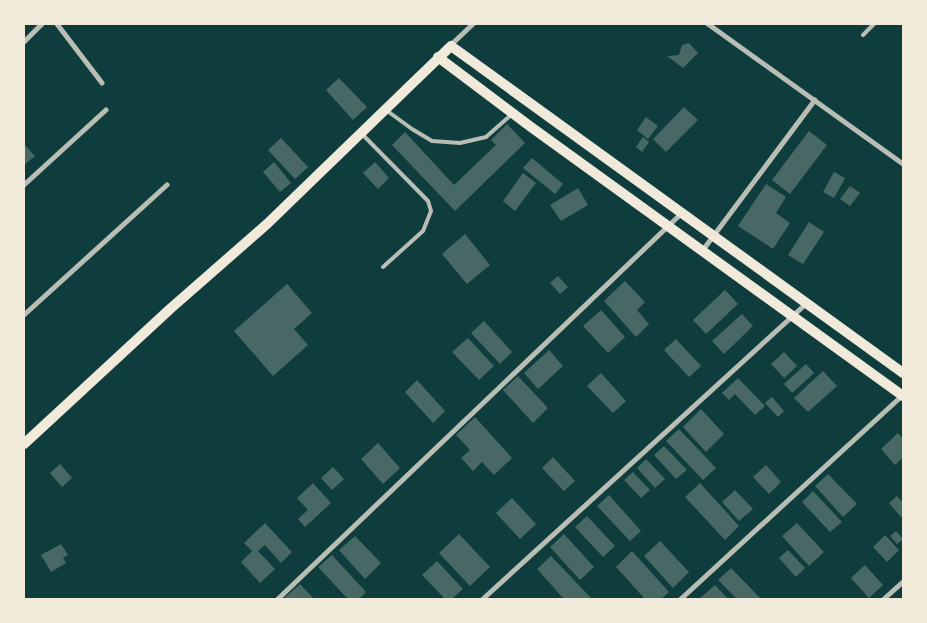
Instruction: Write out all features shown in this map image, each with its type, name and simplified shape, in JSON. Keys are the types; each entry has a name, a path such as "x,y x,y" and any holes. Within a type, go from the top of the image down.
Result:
{"main road":[{"path":"24,444 170,309 267,224 450,46 903,373"},
{"path":"438,58 903,396"}],"street":[{"path":"24,42 42,24"},
{"path":"57,24 102,82"},
{"path":"450,46 474,24"},
{"path":"710,24 903,164"},
{"path":"702,250 815,100"},
{"path":"24,185 106,110"},
{"path":"24,315 166,185"},
{"path":"278,599 682,213"},
{"path":"484,599 807,303"},
{"path":"680,599 903,396"},
{"path":"884,599 903,582"}],"lane":[{"path":"863,35 874,24"},
{"path":"385,110 432,141 460,143 486,137 512,113"},
{"path":"361,133 428,201 431,211 423,231 383,267"}],"building":[{"path":"689,43 698,53 683,68 667,56 679,55 682,45"},
{"path":"339,78 367,107 353,120 326,90"},
{"path":"684,107 698,120 666,152 653,139"},
{"path":"646,117 658,126 648,139 637,130"},
{"path":"507,124 525,143 455,211 392,145 405,132 454,185 496,145 491,140"},
{"path":"809,131 827,145 790,194 772,180"},
{"path":"643,137 649,142 642,152 636,147"},
{"path":"281,138 308,167 295,179 268,150"},
{"path":"24,144 35,156 25,164 24,163"},
{"path":"532,158 563,184 555,194 523,168"},
{"path":"274,162 291,183 280,192 263,172"},
{"path":"375,162 389,178 378,189 363,173"},
{"path":"834,172 845,178 834,198 823,192"},
{"path":"523,173 536,183 515,211 503,201"},
{"path":"766,184 786,197 776,213 790,223 773,249 738,226"},
{"path":"850,186 860,193 850,206 840,199"},
{"path":"578,188 588,205 561,221 550,205"},
{"path":"809,222 824,232 803,264 788,255"},
{"path":"465,234 490,265 467,284 442,254"},
{"path":"558,276 568,287 560,294 550,283"},
{"path":"625,281 645,302 637,310 649,324 636,337 604,301"},
{"path":"287,284 312,313 294,329 308,345 273,376 234,331"},
{"path":"725,290 738,304 706,334 693,320"},
{"path":"601,310 625,337 608,353 583,326"},
{"path":"742,314 753,326 724,354 712,341"},
{"path":"484,321 512,352 500,364 471,333"},
{"path":"468,338 494,366 479,380 452,352"},
{"path":"676,339 701,366 689,377 664,350"},
{"path":"549,350 563,366 538,389 524,373"},
{"path":"784,352 797,366 784,378 771,364"},
{"path":"806,364 814,373 792,393 784,384"},
{"path":"823,371 837,386 808,412 794,398"},
{"path":"601,373 626,401 613,413 587,386"},
{"path":"518,376 548,408 533,423 503,390"},
{"path":"738,378 765,406 755,415 735,394 729,400 722,393"},
{"path":"417,380 445,411 433,423 405,392"},
{"path":"772,397 784,411 778,417 765,403"},
{"path":"701,409 724,434 706,452 683,427"},
{"path":"475,417 512,458 494,475 482,462 473,471 461,458 470,450 456,435"},
{"path":"679,429 716,468 703,480 666,441"},
{"path":"898,433 903,439 903,457 895,465 881,449"},
{"path":"378,443 400,468 383,484 361,459"},
{"path":"664,446 687,470 676,479 654,455"},
{"path":"553,457 575,481 564,491 542,468"},
{"path":"646,459 665,479 655,488 637,468"},
{"path":"60,464 72,478 62,487 50,473"},
{"path":"766,465 781,482 769,494 753,477"},
{"path":"333,467 344,479 332,490 321,478"},
{"path":"633,472 650,490 641,498 624,480"},
{"path":"828,474 857,504 843,517 815,486"},
{"path":"313,483 331,503 305,527 298,519 308,510 297,498"},
{"path":"700,483 739,526 725,540 685,497"},
{"path":"735,490 753,509 739,521 722,502"},
{"path":"813,491 842,522 830,532 802,502"},
{"path":"609,495 641,531 630,541 597,506"},
{"path":"897,496 903,503 903,515 901,517 889,503"},
{"path":"512,498 536,524 520,539 496,513"},
{"path":"587,516 615,546 603,557 575,527"},
{"path":"265,523 292,552 281,563 265,545 258,551 275,569 260,583 241,562 252,551 244,543"},
{"path":"797,523 824,552 809,566 782,536"},
{"path":"896,531 903,539 897,544 890,536"},
{"path":"459,534 490,567 470,586 439,553"},
{"path":"564,534 594,567 580,580 550,547"},
{"path":"885,535 899,550 887,562 873,547"},
{"path":"355,536 381,563 365,579 339,550"},
{"path":"660,541 689,572 673,588 644,556"},
{"path":"61,544 68,555 63,558 66,563 51,572 41,555"},
{"path":"788,550 805,568 796,577 779,558"},
{"path":"632,551 669,592 661,599 645,599 616,567"},
{"path":"332,555 366,592 359,599 348,599 318,567"},
{"path":"551,556 592,599 564,599 537,569"},
{"path":"437,561 463,589 452,599 445,599 422,575"},
{"path":"865,565 883,585 869,598 851,578"},
{"path":"731,568 761,599 737,599 718,580"},
{"path":"300,584 314,599 283,599"},
{"path":"715,585 728,599 699,599"}]}
